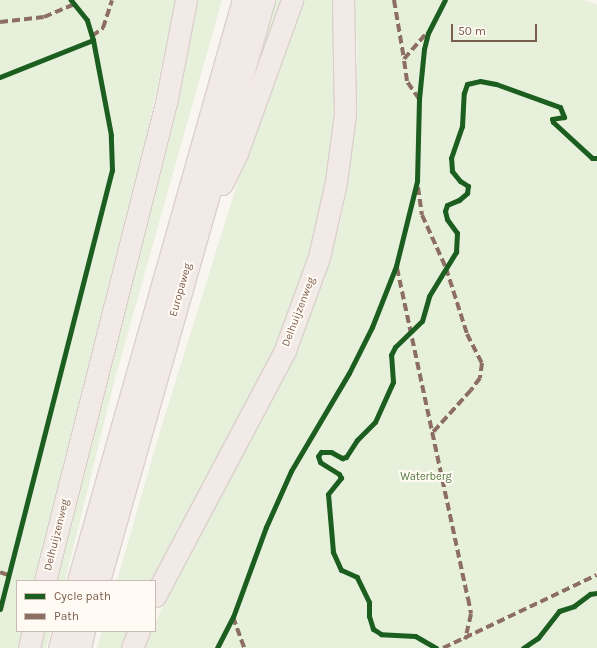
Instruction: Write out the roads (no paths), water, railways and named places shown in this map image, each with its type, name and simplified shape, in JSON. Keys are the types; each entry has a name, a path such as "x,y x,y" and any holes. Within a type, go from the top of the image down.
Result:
{"highway":[{"name":"Delhuijzenweg","path":"45,580 166,102 186,0"},
{"name":"Europaweg","path":"98,580 264,0"},
{"path":"197,235 237,153 292,0"},
{"name":"Delhuijzenweg","path":"156,594 285,350 319,257 336,182 345,114 343,0"},
{"name":"Europaweg","path":"78,580 240,6"},
{"path":"29,648 33,632"},
{"path":"59,648 64,632"},
{"path":"80,648 84,632"},
{"path":"132,648 139,632"}],"park label":[{"name":"Waterberg","path":"426,477"}]}
